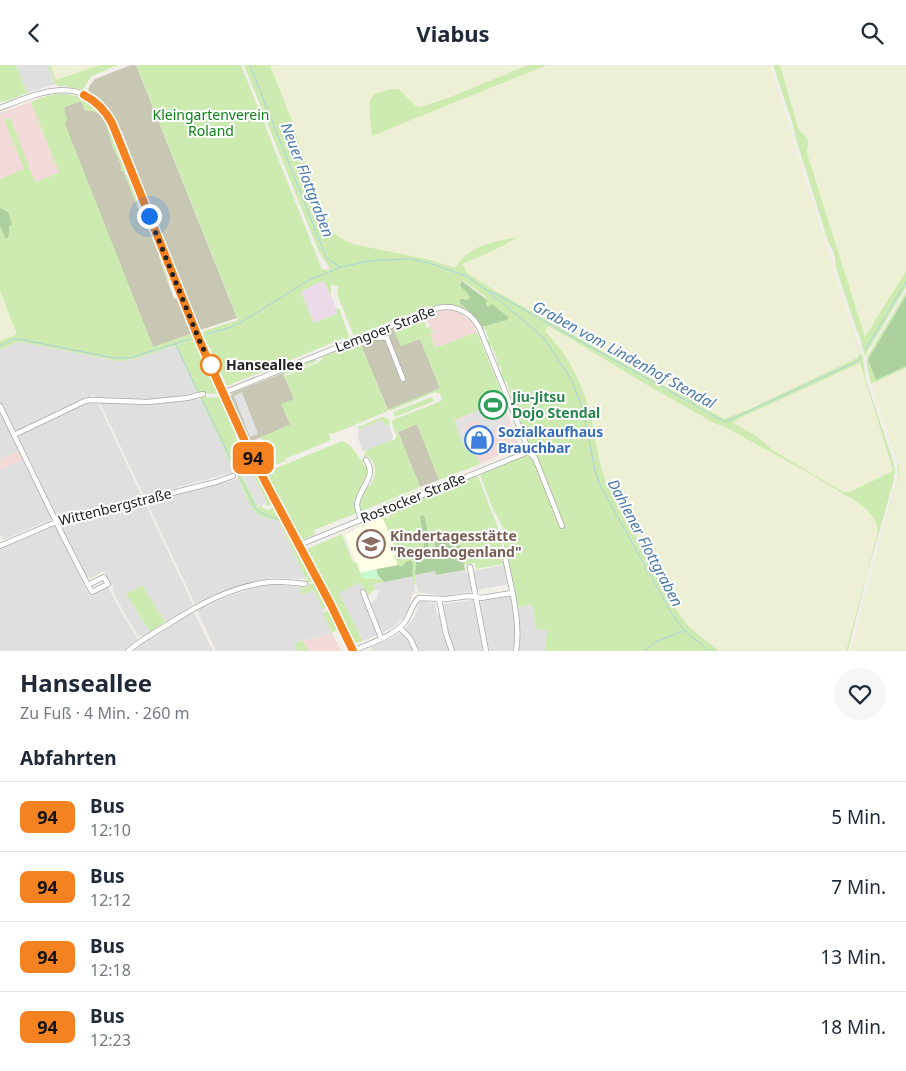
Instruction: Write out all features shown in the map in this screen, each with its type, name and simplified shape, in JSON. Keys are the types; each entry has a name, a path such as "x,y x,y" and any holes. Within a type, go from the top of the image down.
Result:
{"street":[{"path":"0,108 41,93 67,90 84,95 94,101 102,108 112,123 194,327 260,473 327,597 353,651 400,628 410,615 416,599 422,597 450,599 469,596 481,598 512,593"},
{"name":"Lemgoer Straße","path":"224,393 439,307 454,308 468,314 479,327 527,446 527,451 535,459 562,526"},
{"path":"375,333 379,338 387,338 403,379"},
{"path":"14,435 85,401 148,402 200,395"},
{"path":"0,407 88,585"},
{"name":"Rostocker Straße","path":"298,545 527,451"},
{"path":"361,519 357,505 370,474 366,460"},
{"name":"Wittenbergstraße","path":"0,546 56,522 216,482 233,476"},
{"path":"505,557 518,629 516,651"},
{"path":"470,567 486,651"},
{"path":"128,651 194,608 225,594 272,582 305,584"},
{"path":"363,592 381,638"},
{"path":"440,599 446,634 452,651"},
{"path":"400,628 410,638 416,651"},
{"path":"366,645 369,651"}],"shaded area":[{"path":"16,65 48,65 55,84 27,93"},
{"path":"50,65 100,65 56,81"},
{"path":"131,65 136,65 237,318 200,330 151,210 123,134 108,109 89,93 90,85 95,79"},
{"path":"270,65 528,65 425,106 416,106 403,92 370,101 372,136 547,65 770,65 860,354 853,360 750,409 724,419 698,405 693,398 672,390 497,292 467,273 464,269 462,264 493,251 516,237 499,240 476,249 466,255 455,268 431,260 370,248 346,241 334,233 329,224"},
{"path":"780,65 906,65 906,271 865,337 807,153 809,143 798,128"},
{"path":"53,95 78,97 88,102 103,116 138,208 145,219 159,255 174,299 177,298 191,334 153,347"},
{"path":"31,102 59,173 35,182 9,118 4,120 24,169 0,179 0,113"},
{"path":"325,281 338,313 314,323 301,292"},
{"path":"0,291 18,334 0,341"},
{"path":"445,310 463,315 473,324 477,332 435,348 429,334 432,333 426,315"},
{"path":"548,326 641,382 807,472 866,509 877,524 878,532 846,651 719,651 691,629 674,606 603,476 586,399 579,380 566,357 545,330"},
{"path":"393,328 401,346 420,339 440,388 388,410 360,343 367,338 380,335 380,333"},
{"path":"20,342 118,361 135,359 174,346 197,392 179,397 145,400 96,398 94,395 15,432 0,401 0,350"},
{"path":"860,363 893,470 850,492 843,492 774,451 756,436 732,422 740,418"},
{"path":"906,368 906,651 851,651 899,473 898,463 871,384"},
{"path":"283,373 294,399 290,425 252,441 230,397 232,393"},
{"path":"242,392 258,434 250,437 234,396"},
{"path":"194,399 201,400 235,472 144,496 99,401 140,403 175,402"},
{"path":"97,401 142,497 57,517 18,437 79,406"},
{"path":"482,409 486,418 506,410 520,446 480,464 473,447 465,450 454,420"},
{"path":"480,410 484,420 504,412 509,424 493,430 495,436 486,439 478,420 464,425 471,442 464,445 455,421"},
{"path":"0,413 19,451 0,460"},
{"path":"381,420 386,426 389,426 393,437 392,440 363,452 358,438 359,429"},
{"path":"417,424 439,480 420,487 398,432"},
{"path":"19,451 23,459 0,470 0,460"},
{"path":"23,459 52,519 3,540 0,534 0,470"},
{"path":"251,470 267,503 258,507 242,475"},
{"path":"238,479 248,502 279,521 306,579 272,578 262,580 227,590 195,604 147,502"},
{"path":"145,503 193,605 165,622 142,585 126,594 150,632 139,637 123,611 112,589 114,588 104,571 91,578 85,576 61,529 81,519"},
{"name":"Kindertagesstätte \"Regenbogenland\"","path":"383,518 397,553 395,556 398,565 360,573 345,534"},
{"path":"55,526 90,596 108,587 138,639 123,651 0,651 0,550"},
{"path":"503,565 508,584 477,590 473,571"},
{"path":"465,570 466,573 469,573 473,591 446,596 418,592 415,575 435,571 437,575"},
{"path":"413,576 415,590 406,614 396,625 383,633 370,604 377,598 379,592 374,584"},
{"path":"360,582 364,590 361,592 378,635 363,641 338,593"},
{"path":"271,584 300,587 303,595 314,591 332,633 294,643 297,651 216,651 197,610 226,597"},
{"path":"510,596 516,627 515,651 488,651 480,602"},
{"path":"472,600 475,603 484,651 454,651 448,633 443,606 444,604"},
{"path":"422,601 435,603 437,615 441,615 450,651 418,651 412,637 405,629 415,616 419,603"},
{"path":"532,604 536,629 547,630 545,651 519,651 520,630 518,611 520,607"},
{"path":"194,612 213,651 134,651 143,643"},
{"path":"401,632 409,641 413,651 372,651 371,647"},
{"path":"332,633 341,651 308,651 303,641"}],"green space":[{"path":"0,65 16,65 27,93 0,102"},
{"path":"48,65 50,65 56,80 100,65 118,65 92,76 82,90 55,84"},
{"name":"Kleingartenverein Roland","path":"136,65 241,65 322,269 327,270 329,267 319,252 244,65 270,65 329,224 338,236 357,245 431,260 455,268 464,257 476,248 518,237 493,251 462,264 467,273 497,292 672,390 689,395 698,405 724,419 750,409 857,358 860,354 848,315 863,357 867,383 895,470 848,651 846,651 878,532 877,524 866,509 807,472 725,427 714,423 548,326 545,331 569,362 585,397 600,462 608,485 684,621 691,629 719,651 545,651 547,630 536,629 532,604 516,606 502,534 506,538 480,473 524,455 529,455 533,459 564,526 535,454 527,441 509,397 511,395 506,381 503,382 500,373 502,372 499,365 497,366 496,364 498,362 491,345 489,346 487,340 489,339 485,329 482,330 481,326 505,321 492,305 488,307 486,305 486,297 462,281 460,282 461,285 470,298 467,300 463,299 462,306 469,312 450,306 431,308 429,306 357,336 353,334 337,294 338,287 331,284 331,296 324,281 301,292 314,323 337,314 336,309 339,308 349,340 347,341 344,338 227,386 202,334 207,330 238,320","holes":["860,363 893,470 850,492 843,492 774,451 756,436 733,423 740,418"]},
{"path":"528,65 547,65 372,136 369,105 371,98 375,94 399,89 416,106 420,107 448,98"},
{"path":"773,65 780,65 798,128 808,141 807,153 865,337 906,271 906,287 865,356 836,268 834,252 829,244"},
{"path":"58,94 72,95 93,104 100,110 110,126 117,143 125,172 121,171 120,162 102,118 92,111 85,111 81,102 65,107 67,120 65,124 153,347 191,334 189,328 219,393 198,394 174,346 135,359 118,361 20,342 0,350 0,341 17,334 0,291 0,226 5,238 9,232 10,225 3,210 0,208 0,179 24,169 4,120 10,118 35,182 59,173 31,102"},
{"path":"125,176 130,176 138,198 136,199 138,205"},
{"path":"0,208 8,212 12,225 9,226 8,238 5,238 0,226"},
{"path":"140,211 150,226 170,279 168,281 152,236"},
{"path":"462,281 486,299 488,307 492,304 508,317 507,320 481,326 460,303 460,299 467,300 470,298 460,285"},
{"path":"906,292 906,296 868,360 876,380 906,366 906,368 871,384 867,357"},
{"path":"906,296 906,366 876,380 868,360"},
{"path":"422,316 427,328 430,327 433,333 430,335 435,348 477,332 502,394 480,403 482,409 454,420 465,449 473,447 480,464 439,480 417,424 398,432 420,487 362,511 359,508 362,493 367,485 370,486 375,470 368,456 364,457 366,450 392,440 394,441 397,435 392,421 439,402 442,399 440,394 435,392 390,411 390,409 440,388 420,339 401,346 393,328"},
{"path":"360,342 388,411 333,434 330,433 331,439 329,441 285,459 286,461 263,469 252,448 253,446 263,442 261,437 290,425 281,404 294,399 285,376 317,363 322,360 322,357"},
{"path":"315,359 317,361 284,375 283,371"},
{"name":"Jiu-Jitsu Dojo Stendal","path":"502,394 507,407 506,410 486,418 480,403"},
{"path":"203,395 209,398 221,397 233,424 237,440 244,455 253,466 235,473 199,397"},
{"path":"432,397 434,401 395,417 393,412"},
{"path":"382,417 389,420 390,425 386,426 381,420 359,429 358,427"},
{"path":"342,441 351,446 361,460 364,460 362,463 369,467 369,474 360,491 357,513 314,530 315,534 304,539 299,538 264,473"},
{"path":"897,461 899,473 850,651 898,475"},
{"path":"253,467 272,504 268,506 265,504 267,503 251,470 248,472 247,470"},
{"path":"246,471 242,475 258,507 262,506 268,510 274,507 298,550 297,552 308,573 307,579 309,575 313,581 308,583 279,521 264,518 256,513 248,502 237,476"},
{"path":"475,475 479,479 498,528 504,556 501,557 503,564 476,569 475,563 464,565 463,558 467,551 455,548 447,534 431,555 428,554 429,538 424,516 420,517 424,544 423,555 416,562 416,585 414,584 411,572 413,569 405,565 398,565 394,556 397,553 383,518 390,518 388,510"},
{"path":"435,484 434,488 422,490 422,493 420,491 415,493 415,495 407,499 406,496 404,497 405,500 402,498 394,501 392,505 391,502 382,506 382,509 380,505"},
{"path":"421,515 425,518 429,538 428,554 431,555 437,537 443,532 447,534 455,548 459,544 463,551 469,551 469,554 463,559 465,570 436,575 435,571 415,575 416,562 422,555 424,544"},
{"path":"342,534 353,562 357,563 362,578 381,579 385,582 374,584 375,591 373,590 367,597 360,582 339,593 363,641 355,643 307,549"},
{"path":"408,561 412,563 413,576 385,582 378,575 377,569 398,565 403,566"},
{"path":"377,569 377,574 381,579 362,578 360,573"},
{"path":"314,583 327,608 323,609 314,591 303,595 300,586 306,588"},
{"path":"142,585 165,622 150,632 126,594"},
{"path":"328,610 337,630 332,633 323,614"},
{"path":"303,641 308,651 297,651 294,643"}],"waterway":[{"name":"Neuer Flottgraben","path":"250,65 326,257 341,267"},
{"name":"Dahlener Flottgraben","path":"207,334 231,327 243,321 311,279 342,267 363,262 410,259 429,263 466,276 488,291 543,337 571,379 583,410 595,471 601,487 672,614 684,630 709,651"},
{"name":"Graben vom Lindenhof Stendal","path":"865,350 906,282"},
{"name":"Graben vom Lindenhof Stendal","path":"488,291 725,422 858,361 861,357"},
{"path":"0,346 13,339 19,339 114,358 130,358 190,339"},
{"path":"175,343 199,394"},
{"path":"201,397 256,509 261,513 278,519"},
{"path":"644,651 655,642 683,631"}],"bus line":[{"name":"94","path":"84,95 102,108 112,123 200,342 247,446 331,605 353,651"}],"place":[{"name":"Hanseallee","path":"211,365"},
{"name":"Jiu-Jitsu Dojo Stendal","path":"493,405"},
{"name":"Sozialkaufhaus Brauchbar","path":"479,440"},
{"name":"Kindertagesstätte \"Regenbogenland\"","path":"371,544"}],"route":[{"path":"149,216 211,365"}]}
